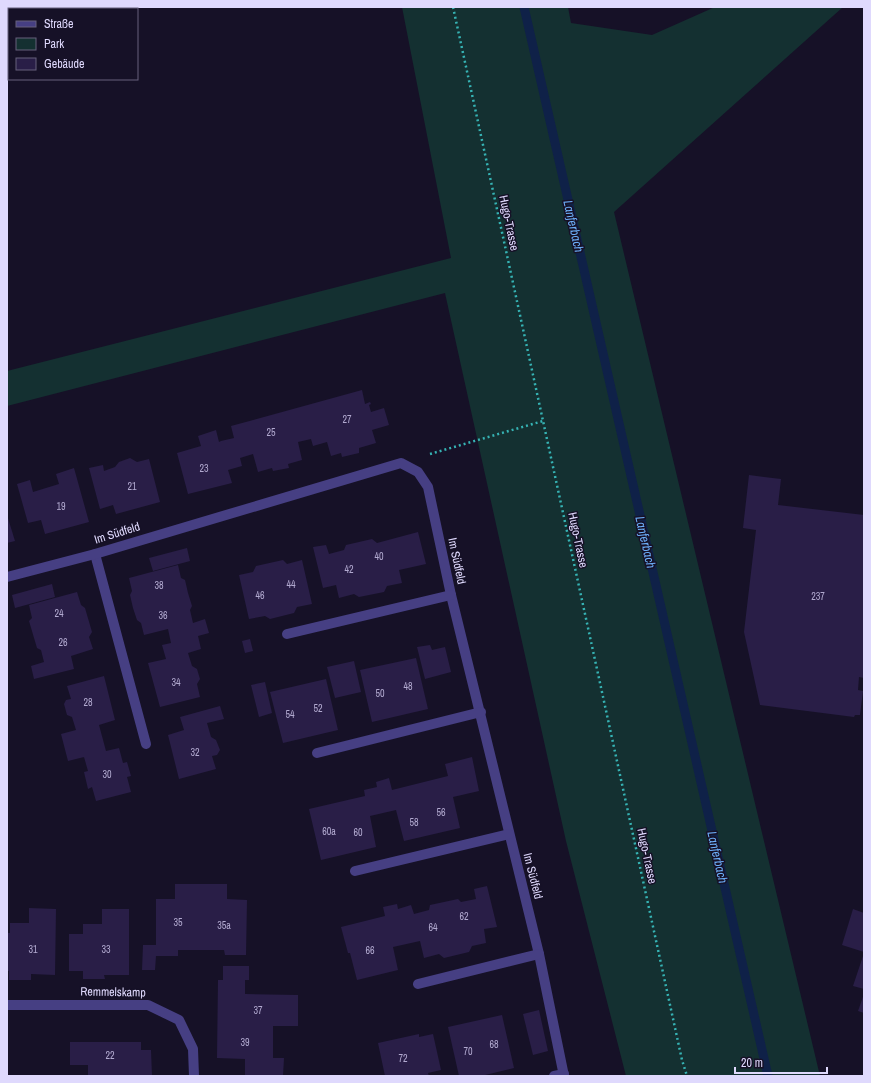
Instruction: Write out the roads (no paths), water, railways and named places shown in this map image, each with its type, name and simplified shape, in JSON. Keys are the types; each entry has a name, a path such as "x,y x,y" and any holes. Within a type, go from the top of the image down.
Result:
{"street":[{"name":"Im Südfeld","path":"7,577 95,554 401,463 418,472 428,487 451,595 539,954 564,1075"},
{"path":"95,554 146,744"},
{"path":"287,634 451,595"},
{"path":"317,753 480,712"},
{"path":"355,871 510,834"},
{"path":"418,984 539,954"},
{"name":"Remmelskamp","path":"7,1005 148,1005 179,1020 193,1049 194,1076"},
{"path":"554,1076 564,1075"}],"waterway":[{"name":"Lanferbach","path":"524,7 768,1076"}]}
